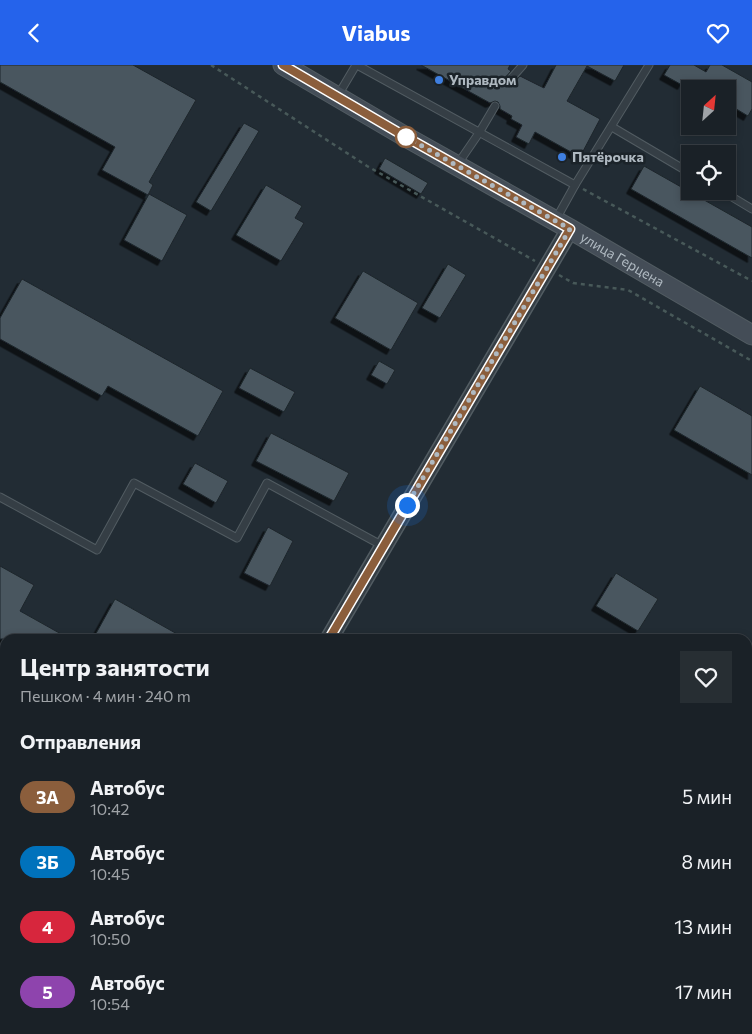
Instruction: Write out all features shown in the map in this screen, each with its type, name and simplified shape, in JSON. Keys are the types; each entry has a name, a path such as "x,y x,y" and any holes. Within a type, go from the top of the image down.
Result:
{"main road":[{"name":"улица Герцена","path":"283,65 752,335"}],"street":[{"path":"332,634 547,268 563,225"}],"lane":[{"path":"337,97 357,65 575,185"},
{"path":"508,82 522,65"},
{"path":"563,225 575,185 649,65"},
{"path":"457,165 480,133 495,106"},
{"path":"612,127 681,168"},
{"path":"736,199 752,209"},
{"path":"0,497 98,550 134,483 237,538 266,483 383,546"}],"path":[{"path":"211,65 367,166 573,283 628,290 752,361"},
{"path":"575,185 752,281"}],"building":[{"path":"0,65 133,65 196,100 149,182 153,185 148,195 102,170 115,147 0,82"},
{"path":"421,65 510,65 508,69 511,71 503,80 505,86 510,87 520,76 544,88 556,65 624,65 615,81 587,66 567,101 600,119 580,157 535,132 529,144 516,137 522,125 511,119 512,116 500,109 498,102 490,103"},
{"path":"670,65 694,65 706,72 710,65 722,65 752,82 752,109 748,116 736,109 736,80 681,80 681,84 664,75"},
{"path":"244,123 259,131 211,211 196,202"},
{"path":"385,158 428,183 421,194 379,169"},
{"path":"644,166 681,187 681,200 704,200 752,227 752,258 631,189"},
{"path":"266,185 302,206 295,218 304,223 281,261 236,235"},
{"path":"149,194 187,215 162,261 124,240"},
{"path":"448,264 466,275 440,318 422,308"},
{"path":"363,271 418,303 391,350 335,318"},
{"path":"22,279 223,391 198,436 108,386 102,396 0,339 0,318"},
{"path":"379,361 395,370 387,384 371,375"},
{"path":"250,368 295,392 284,412 239,388"},
{"path":"700,386 752,416 752,475 674,430"},
{"path":"271,433 349,473 334,501 256,461"},
{"path":"195,463 228,481 216,503 183,484"},
{"path":"268,527 293,541 270,586 244,573"},
{"path":"0,566 34,585 20,611 61,634 0,634"},
{"path":"616,573 658,599 638,631 596,606"},
{"path":"115,599 177,634 96,634"}],"bus line":[{"name":"3А","path":"283,65 570,229 332,634"}],"place":[{"name":"Управдом","path":"439,80"},
{"name":"Пятёрочка","path":"562,157"}],"route":[{"path":"406,137 570,229 407,505"}]}
